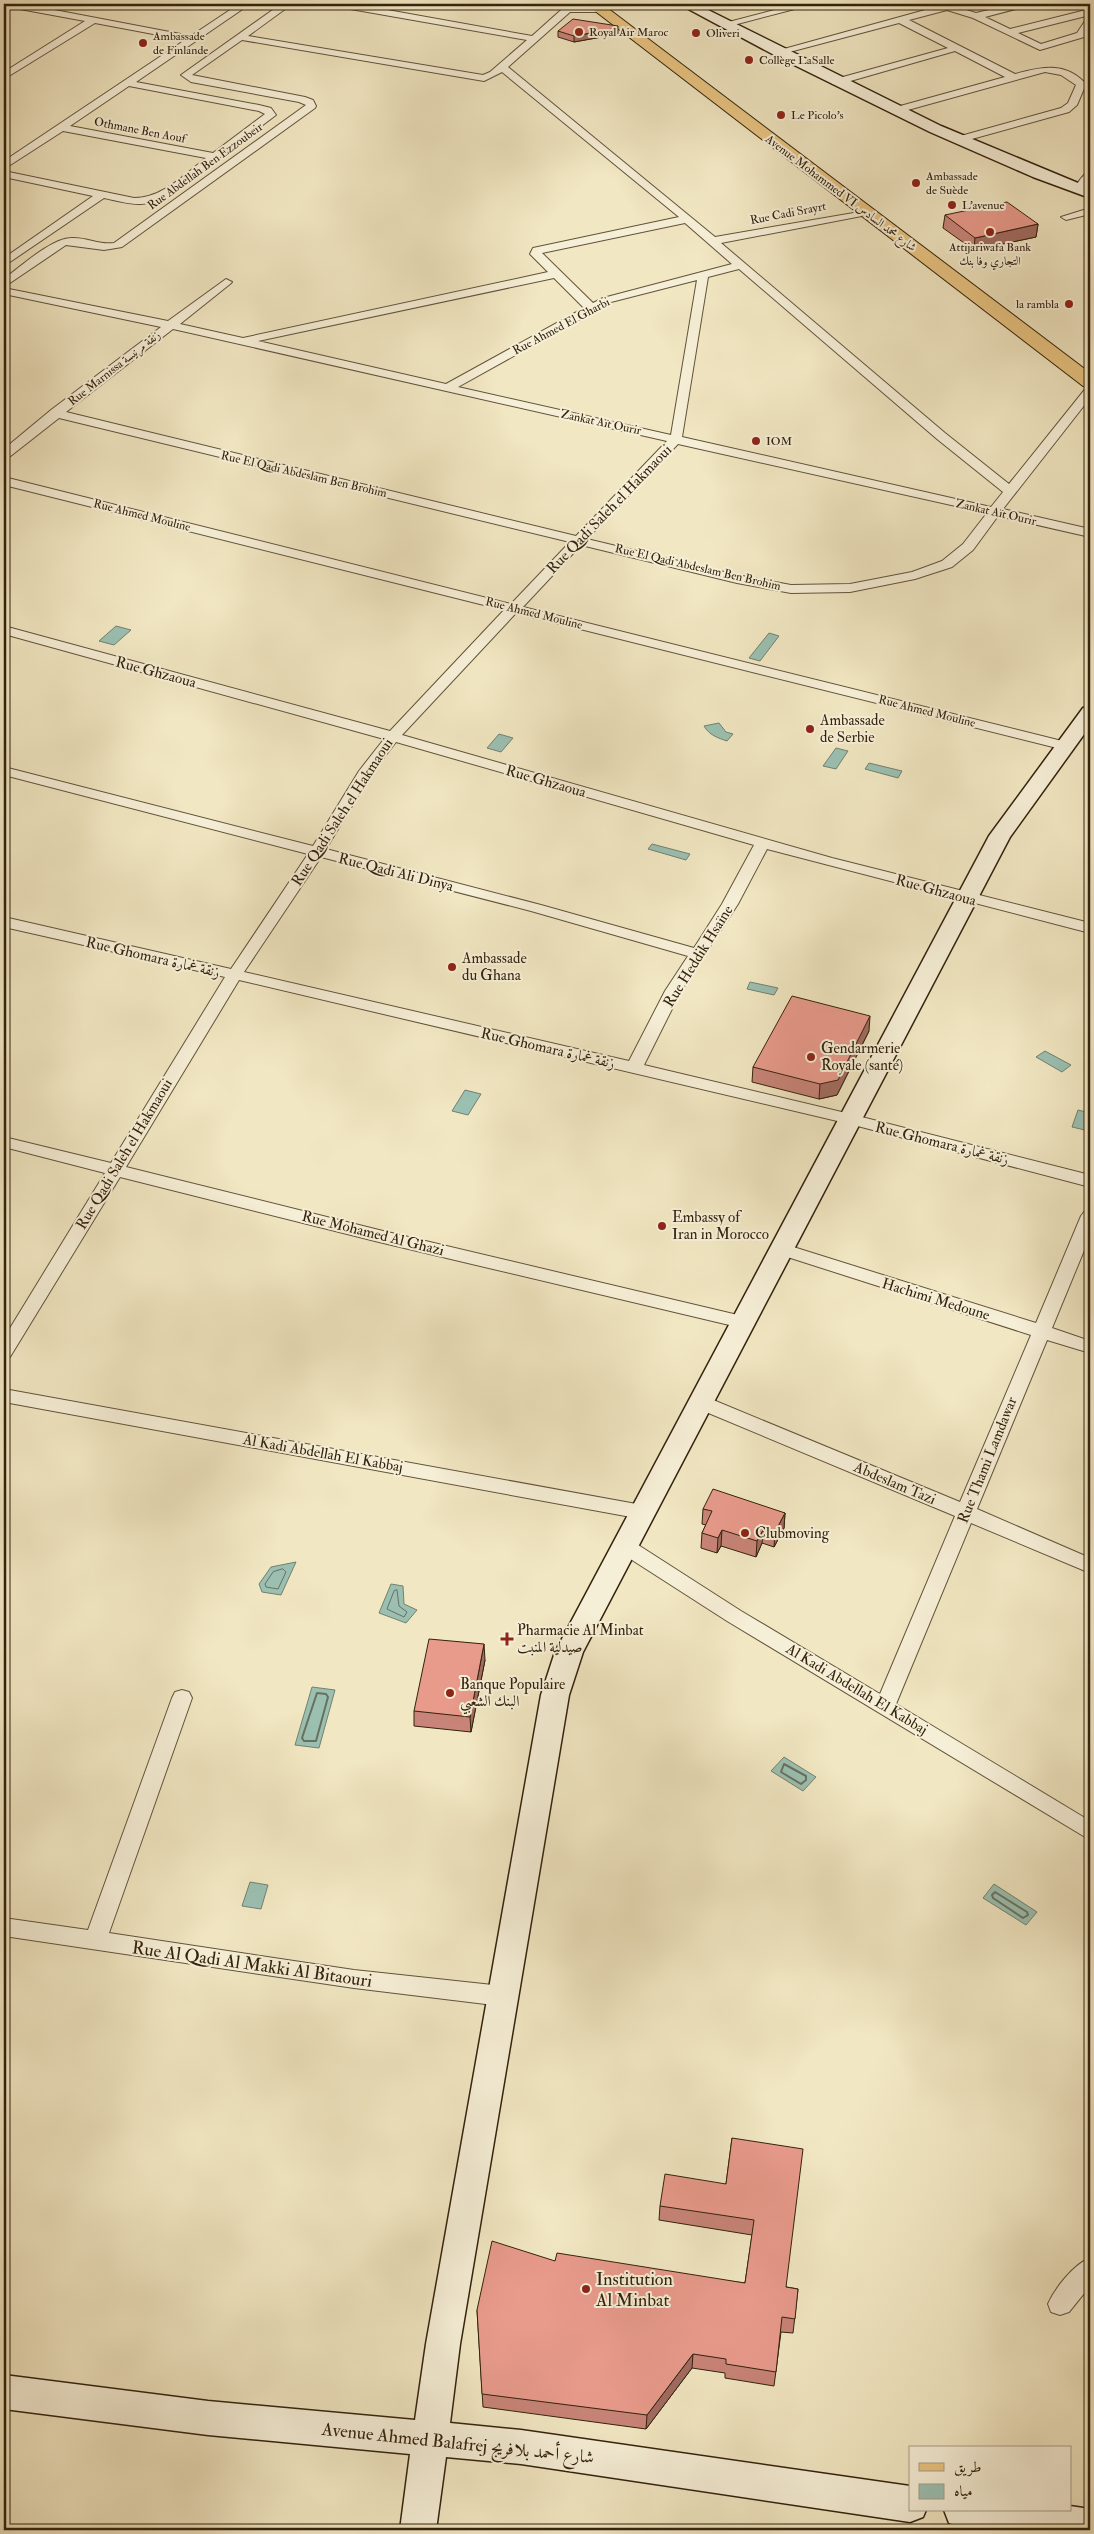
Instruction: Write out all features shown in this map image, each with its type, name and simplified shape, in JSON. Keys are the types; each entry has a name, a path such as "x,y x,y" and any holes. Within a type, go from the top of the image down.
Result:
{"main road":[{"path":"686,4 728,24"},
{"path":"693,4 781,52 900,110 1017,165 1085,190"},
{"name":"Avenue Mohammed VI شارع محمد السادس","path":"601,5 867,212 1090,382"},
{"name":"Avenue Mohammed VI شارع محمد السادس","path":"601,5 1090,364"},
{"path":"418,2530 443,2344 502,1996 561,1673 578,1632 1000,836 1090,712"},
{"name":"Avenue Ahmed Balafrej شارع أحمد بلافريج","path":"4,2392 208,2418 431,2437 520,2447 909,2504"},
{"path":"977,2512 1090,2527"}],"street":[{"path":"9,4 194,39"},
{"path":"4,166 245,4"},
{"path":"240,36 287,4"},
{"path":"339,4 535,39"},
{"path":"552,4 567,10 601,5"},
{"path":"728,24 809,4"},
{"path":"976,16 1024,4"},
{"path":"781,52 901,20 923,6 953,8 976,16 1040,47 1081,35 1090,20"},
{"path":"240,36 476,78 491,76 567,10"},
{"path":"1010,32 1090,12"},
{"path":"4,76 94,20"},
{"path":"901,20 1015,78"},
{"name":"Rue Abdellah Ben Ezzoubeir","path":"4,284 63,242 74,240 108,247 118,245 310,106 309,102 302,99 191,78 186,75 187,72 240,36"},
{"path":"839,81 957,48"},
{"path":"502,67 687,219 941,436 1011,492"},
{"path":"900,110 1045,69 1056,70 1078,80 1081,88 1072,105 1065,110 964,139"},
{"name":"Rue Abdellah Ben Ezzoubeir","path":"4,174 101,195 150,201 158,199 271,115 267,110 259,108 128,83"},
{"name":"Othmane Ben Aouf","path":"60,127 215,157"},
{"path":"1085,190 1090,174"},
{"path":"4,263 101,195"},
{"path":"1066,217 1090,211"},
{"name":"Rue Cadi Srayrt","path":"713,241 867,212"},
{"path":"591,308 536,254 537,250 687,219"},
{"name":"Rue Ahmed El Gharbi","path":"448,388 591,308 632,293 740,265"},
{"path":"242,341 555,274"},
{"name":"Rue Qadi Saleh el Hakmaoui","path":"4,1353 234,975 317,852 366,771 391,736 676,439 703,276"},
{"name":"Rue Marnissa زنقة مرنيسة","path":"4,454 226,282"},
{"name":"Zankat Aït Ourir","path":"4,291 242,341 1090,533"},
{"name":"Rue El Qadi Abdeslam Ben Brohim","path":"56,414 770,586 791,590 819,590 889,582 947,564 968,547 1011,492 1027,468 1090,391"},
{"name":"Rue Ahmed Mouline","path":"4,481 1065,746"},
{"name":"Rue Ghzaoua","path":"4,630 391,736 762,844 966,899 1090,928"},
{"name":"Rue Qadi Ali Dinya","path":"4,770 623,931 699,954"},
{"name":"Rue Heddik Hsaïne","path":"634,1068 673,991 730,904 762,844"},
{"name":"Rue Ghomara زنقة غمارة","path":"4,922 353,1001 850,1119 1090,1181"},
{"name":"Rue Mohamed Al Ghazi","path":"4,1142 370,1234 742,1322"},
{"name":"Rue Thami Lamdawar","path":"885,1705 1090,1216"},
{"name":"Hachimi Medoune","path":"781,1249 1090,1347"},
{"name":"Al Kadi Abdellah El Kabbaj","path":"4,1395 642,1512"},
{"name":"Abdeslam Tazi","path":"700,1402 827,1453 965,1514 1090,1566"},
{"name":"Al Kadi Abdellah El Kabbaj","path":"625,1546 734,1616 885,1705 1090,1831"},
{"path":"95,1942 182,1698"},
{"name":"Rue Al Qadi Al Makki Al Bitaouri","path":"4,1927 354,1979 502,1996"},
{"path":"1060,2304 1090,2269"}],"water":[{"path":"116,626 131,630 114,645 99,641"},
{"path":"769,633 779,636 760,661 749,658"},
{"path":"719,723 726,732 733,734 727,741 711,734 704,726"},
{"path":"499,734 513,738 501,752 487,748"},
{"path":"836,748 848,751 836,769 823,766"},
{"path":"869,763 902,771 898,778 865,769"},
{"path":"652,844 690,854 686,860 648,849"},
{"path":"750,982 778,988 774,995 747,989"},
{"path":"1045,1051 1071,1065 1062,1072 1036,1057"},
{"path":"465,1090 481,1094 468,1115 452,1111"},
{"path":"1078,1110 1090,1113 1089,1131 1072,1127"},
{"path":"296,1562 281,1595 262,1592 259,1584 271,1567"},
{"path":"391,1584 403,1586 404,1604 417,1610 406,1623 379,1613"},
{"path":"312,1687 335,1690 319,1748 295,1745"},
{"path":"784,1757 816,1777 803,1791 771,1771"},
{"path":"250,1882 268,1885 261,1909 242,1906"},
{"path":"994,1884 1037,1912 1026,1925 983,1898"}],"building":[{"path":"573,19 618,26 618,28 574,36 558,31"},
{"path":"1007,202 1038,224 975,238 945,215"},
{"name":"Gendarmerie Royale (santé)","path":"792,996 870,1016 838,1080 820,1084 753,1067"},
{"path":"713,1489 785,1513 775,1532 764,1528 757,1541 722,1530 718,1538 702,1533 712,1511 703,1509"},
{"name":"Banque Populaire البنك الشعبي","path":"429,1639 484,1644 470,1717 414,1711"},
{"name":"Institution Al Minbat","path":"732,2138 803,2149 786,2287 798,2289 795,2319 782,2317 776,2372 726,2364 726,2359 693,2354 647,2415 482,2394 477,2310 492,2241 555,2261 557,2253 745,2283 754,2220 660,2206 665,2174 726,2184"}],"place":[{"name":"Royal Air Maroc","path":"579,32"},
{"name":"Oliveri","path":"696,33"},
{"name":"Ambassade de Finlande","path":"143,43"},
{"name":"Collège LaSalle","path":"749,60"},
{"name":"Le Picolo's","path":"781,115"},
{"name":"Ambassade de Suède","path":"916,183"},
{"name":"L'avenue","path":"952,205"},
{"name":"Attijariwafa Bank التجاري وفا بنك","path":"990,232"},
{"name":"la rambla","path":"1069,304"},
{"name":"IOM","path":"756,441"},
{"name":"Ambassade de Serbie","path":"810,729"},
{"name":"Ambassade du Ghana","path":"452,967"},
{"name":"Gendarmerie Royale (santé)","path":"811,1057"},
{"name":"Embassy of Iran in Morocco","path":"662,1226"},
{"name":"Clubmoving","path":"745,1533"},
{"name":"Pharmacie Al Minbat صيدلية المنبت","path":"507,1639"},
{"name":"Banque Populaire البنك الشعبي","path":"450,1693"},
{"name":"Institution Al Minbat","path":"586,2289"}]}
